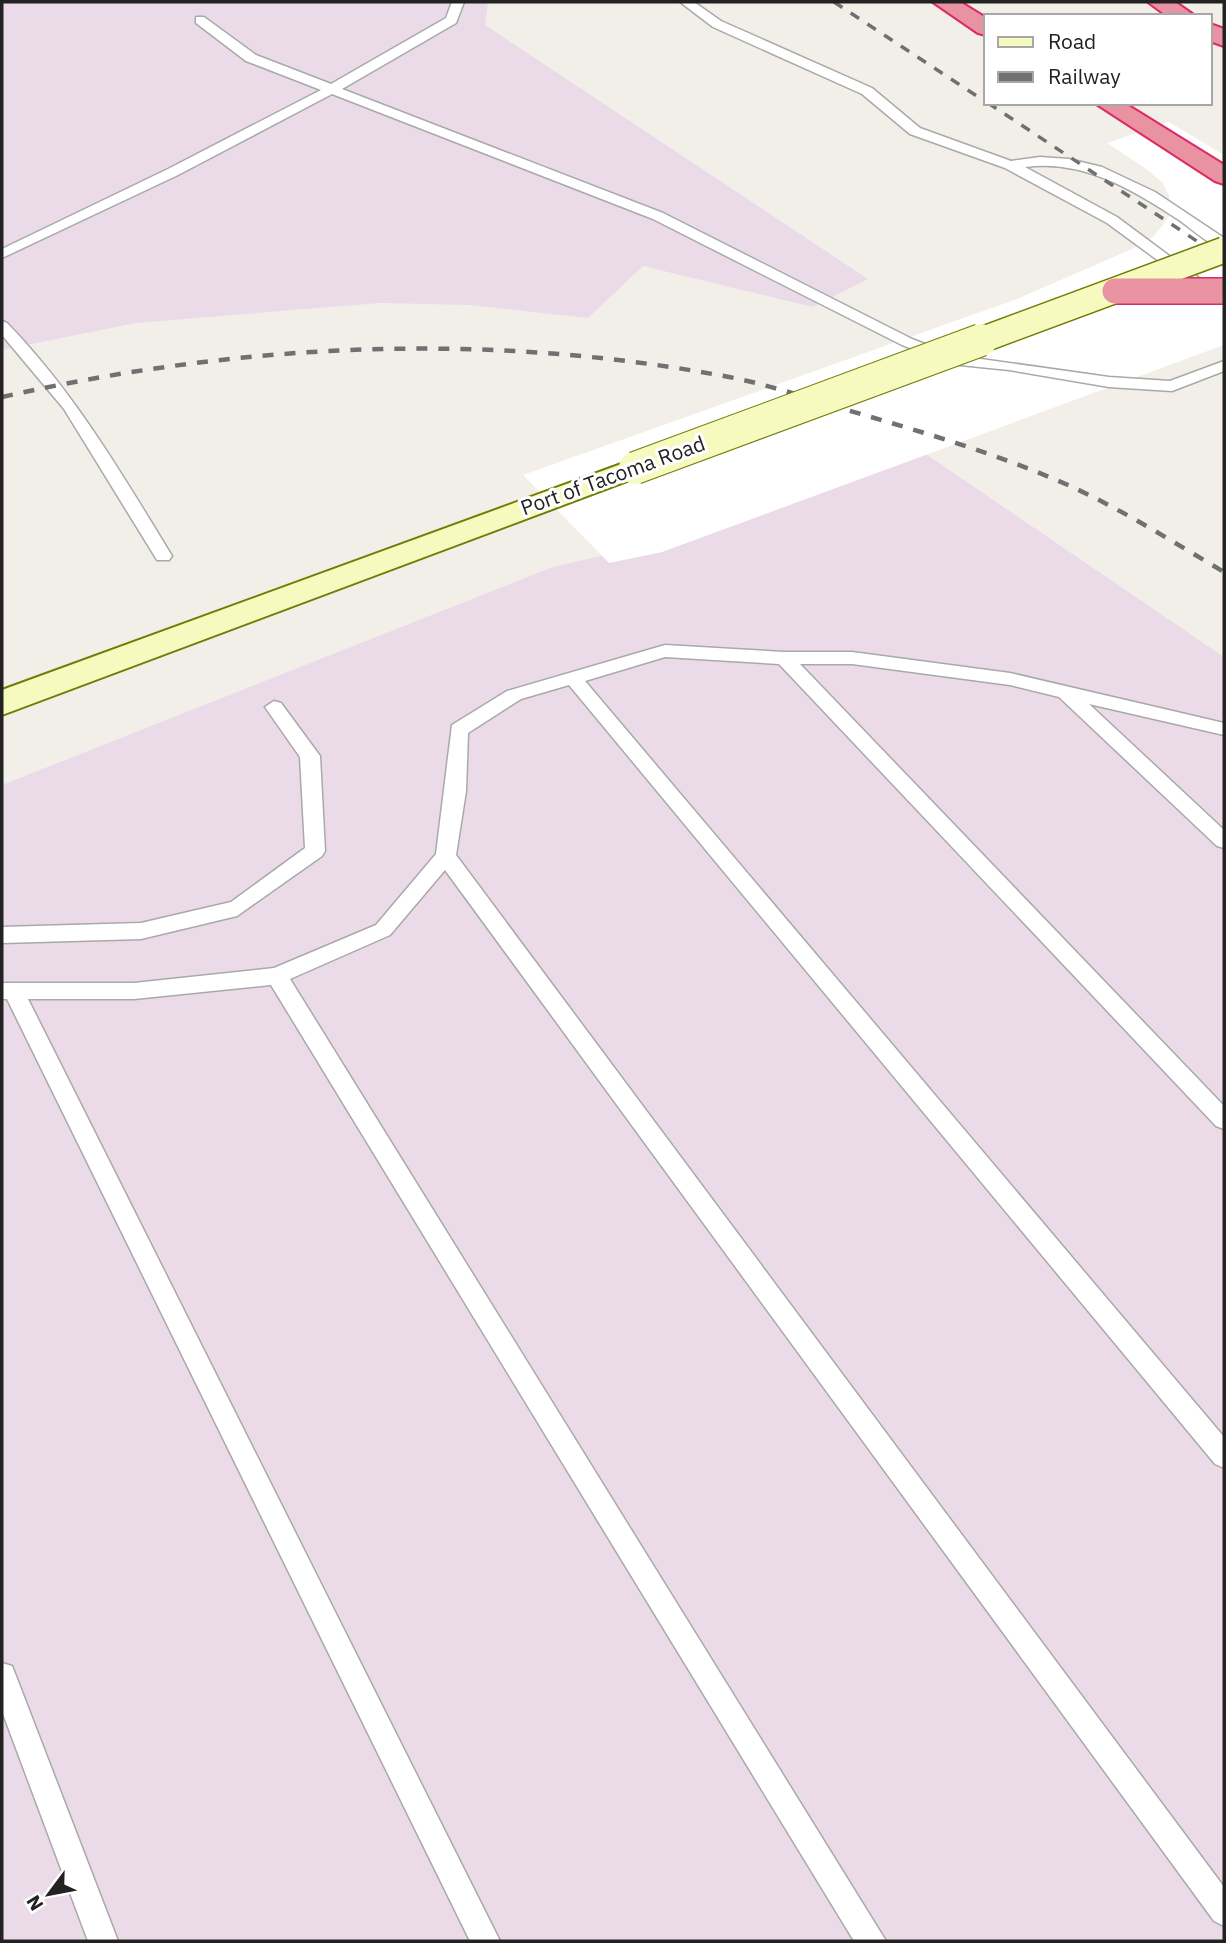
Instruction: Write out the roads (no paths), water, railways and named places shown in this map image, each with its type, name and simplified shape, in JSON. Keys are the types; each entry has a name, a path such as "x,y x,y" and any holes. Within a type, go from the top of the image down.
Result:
{"highway":[{"path":"944,2 984,27"},
{"path":"1159,2 1180,14"},
{"path":"1110,105 1224,176"},
{"path":"1115,291 1224,291"}],"main road":[{"name":"Port of Tacoma Road","path":"2,703 1224,250"}],"lane":[{"path":"2,254 104,207 333,90 452,20 458,2"},
{"path":"686,2 717,24 867,91 915,131 1010,165 1112,220 1224,302"},
{"path":"200,20 251,58 659,216 907,342 950,359 1009,365 1110,382 1172,386 1224,366"},
{"path":"1010,165 1028,161 1084,166 1123,178 1224,244"},
{"path":"2,326 29,353 77,413 163,556"},
{"path":"485,1941 7,990 134,991 277,976 383,930 446,856 456,791 458,730 514,695 665,651 784,658 852,658 1060,688 1224,729"},
{"path":"784,658 1224,1120"},
{"path":"572,677 1224,1456"},
{"path":"1060,688 1224,841"},
{"path":"2,935 141,931 237,908 315,851 310,756 274,707"},
{"path":"446,856 1224,1911"},
{"path":"277,976 871,1941"},
{"path":"2,1676 103,1941"}],"railway":[{"path":"834,2 984,101"},
{"path":"991,105 1224,259"},
{"path":"2,397 183,365 364,349 547,353 638,362 763,385 993,455 1088,495 1224,572"}]}
